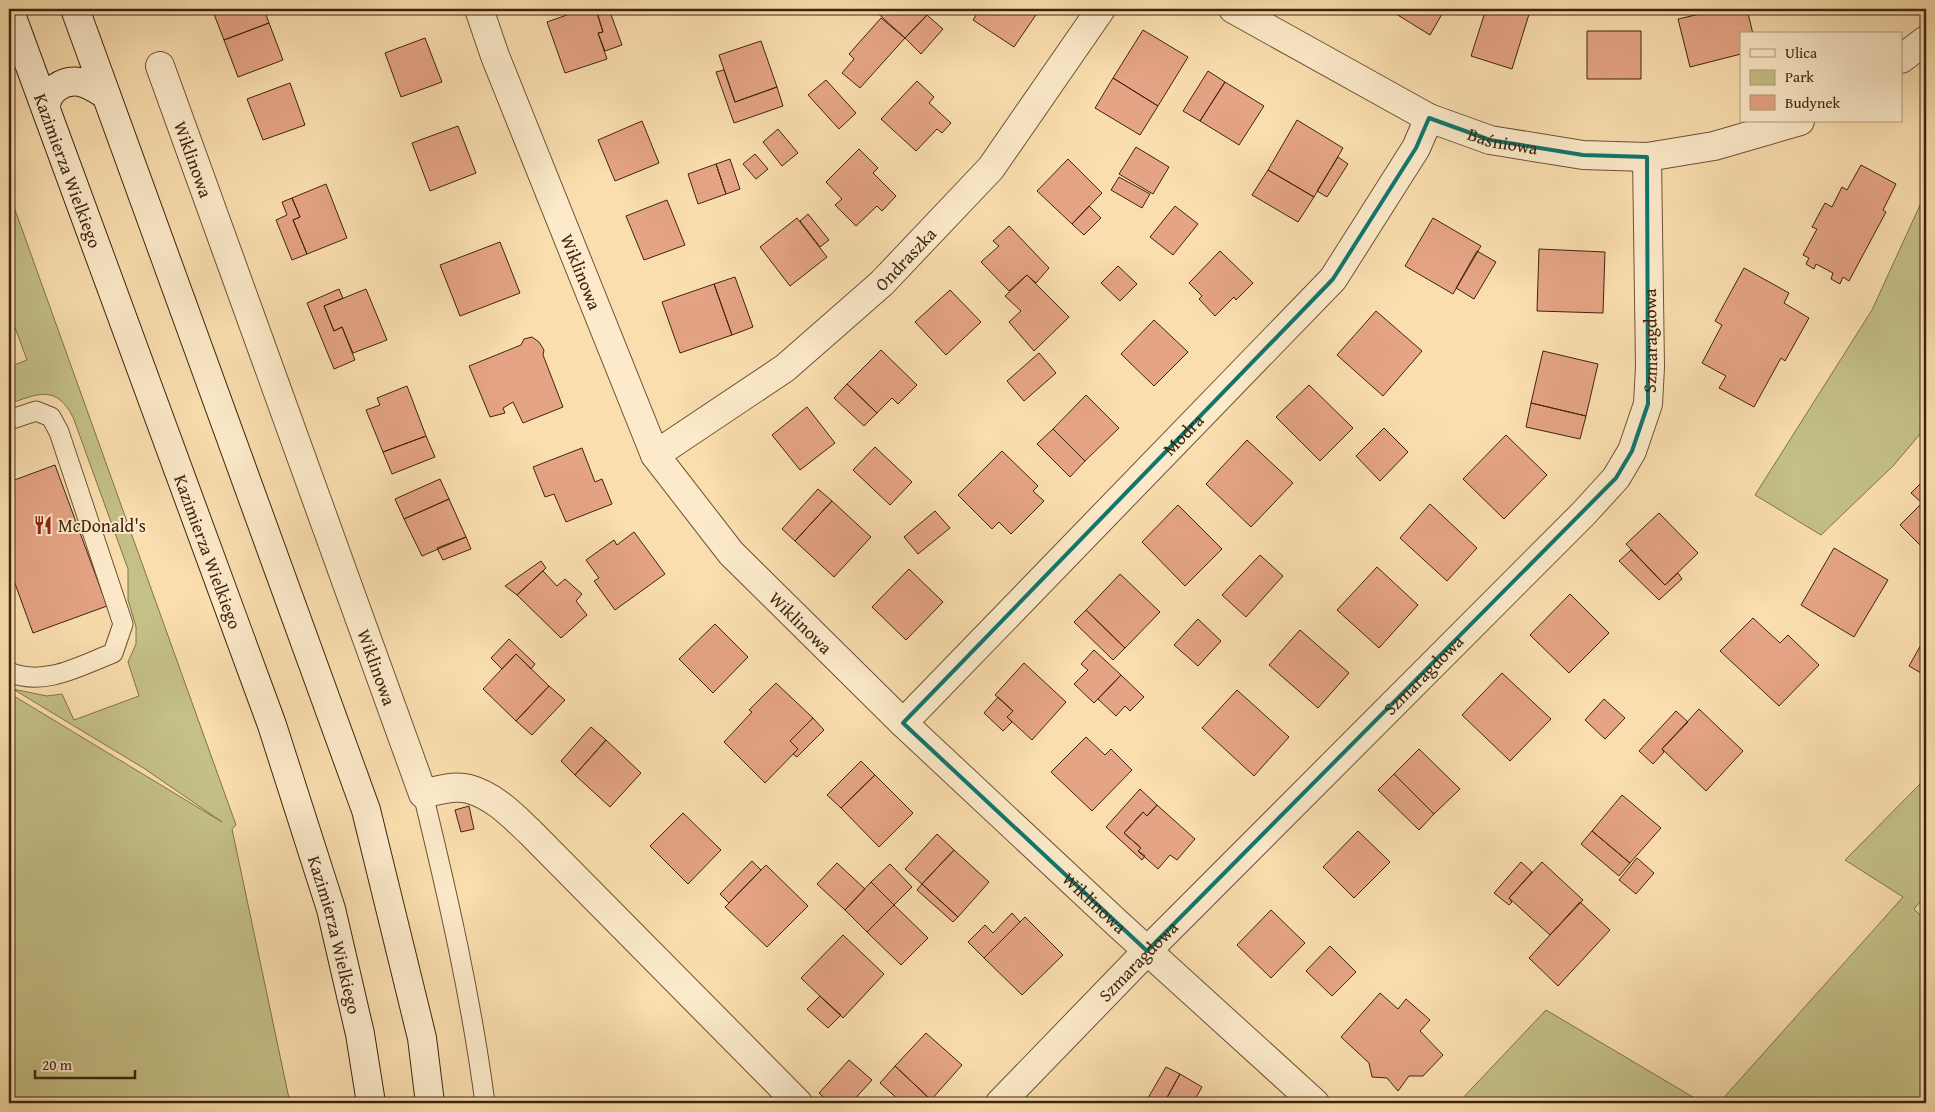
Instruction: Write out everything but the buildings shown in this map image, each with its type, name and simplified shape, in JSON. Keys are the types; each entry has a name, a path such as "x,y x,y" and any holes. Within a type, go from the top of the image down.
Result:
{"street":[{"name":"Kazimierza Wielkiego","path":"9,9 272,724 331,909 360,1034 371,1103"},
{"path":"76,9 366,810 422,1038 430,1103"},
{"name":"Wiklinowa","path":"479,9 655,455 731,553 903,723 1147,951 1315,1103"},
{"name":"Ondraszka","path":"655,455 785,368 882,283 991,168 1101,9"},
{"name":"Baśniowa","path":"1233,9 1428,118 1490,140 1583,155 1647,157 1714,146 1797,122"},
{"path":"1902,59 1926,40"},
{"name":"Wiklinowa","path":"160,66 423,794"},
{"path":"46,108 46,99 52,91 60,85 70,82 90,85 106,95"},
{"name":"Modra","path":"903,723 1334,279 1416,148 1428,118"},
{"name":"Szmaragdowa","path":"1000,1103 1147,951 1584,513 1616,478 1628,458 1640,430 1648,404 1650,367 1647,157"},
{"path":"423,794 445,788 468,789 500,804 798,1103"}],"lane":[{"path":"9,420 36,411 51,417 59,432 123,624 113,653 104,657 58,676 22,678 9,672"},
{"path":"423,794 457,936 478,1048 485,1103"}],"highlighted area":[{"path":"1429,118 1490,140 1583,155 1647,157 1648,404 1632,451 1616,478 1147,951 903,723 1333,279 1416,148"}],"green space":[{"path":"1926,192 1926,427 1893,466 1821,535 1755,495 1872,310"},
{"path":"9,193 236,825 232,829 290,1103 9,1103 9,693 222,822 145,769 13,689 47,696 62,694 74,720 139,696 128,662 136,644 136,627 128,600 128,569 73,417 60,400 45,394 28,397 9,404 9,367 27,360 9,311"},
{"path":"1926,778 1926,895 1914,909 1926,921 1926,1103 1719,1103 1903,897 1845,860"},
{"path":"1546,1010 1703,1103 1458,1103"}],"place":[{"name":"McDonald's","path":"43,525"}]}
